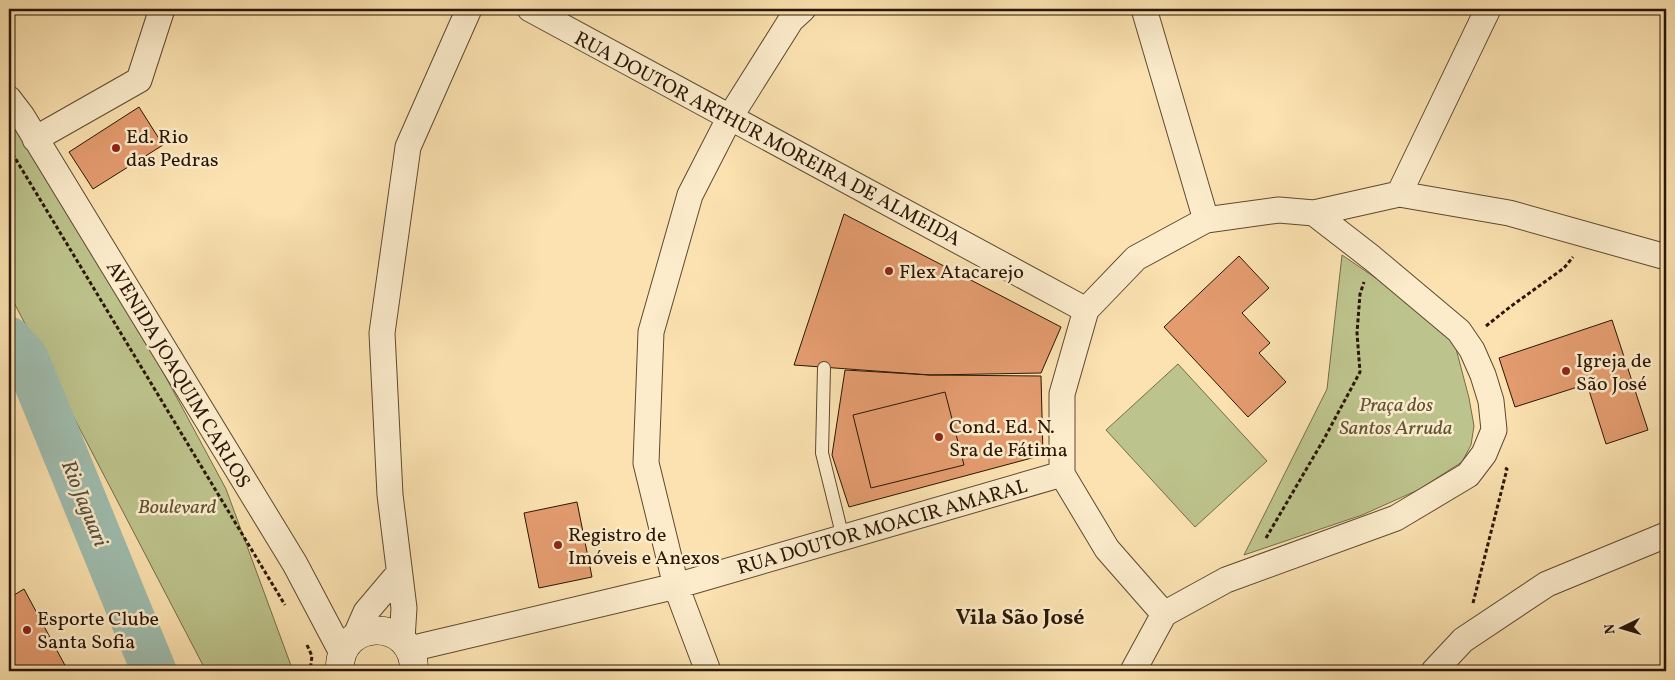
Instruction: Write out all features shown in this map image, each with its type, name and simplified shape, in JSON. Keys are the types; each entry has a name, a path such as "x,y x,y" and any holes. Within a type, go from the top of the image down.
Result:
{"street":[{"path":"35,138 139,80 162,9"},
{"path":"409,653 390,495 382,332 408,147 469,9"},
{"name":"RUA DOUTOR ARTHUR MOREIRA DE ALMEIDA","path":"530,9 1086,310"},
{"path":"708,671 676,586 646,463 650,332 690,194 730,117 791,20 803,9"},
{"path":"1144,9 1206,220"},
{"path":"1399,194 1488,9"},
{"name":"AVENIDA JOAQUIM CARLOS","path":"9,99 22,116 295,564 343,660"},
{"path":"1164,614 1107,549 1062,474 1062,394 1086,310 1136,258 1206,220 1279,210 1314,212 1399,194 1509,212 1666,256"},
{"path":"1132,671 1164,614 1226,580 1396,518 1468,474 1484,454 1494,430 1491,401 1483,375 1472,350 1459,331 1314,212"},
{"name":"RUA DOUTOR MOACIR AMARAL","path":"409,653 676,586 1062,474"},
{"path":"1434,671 1463,640 1547,584 1666,535"},
{"path":"343,660 366,612 399,573"},
{"path":"343,660 366,631 379,630 391,632 409,653"}],"lane":[{"path":"824,368 822,453 843,538"}],"path":[{"path":"9,148 290,612"},
{"path":"1467,343 1510,307 1564,268 1591,236"},
{"path":"1246,573 1324,439 1360,372 1357,333 1360,294 1372,258"},
{"path":"1463,640 1508,470"},
{"path":"304,638 312,656 310,671"}],"green space":[{"name":"Boulevard","path":"9,114 126,303 226,489 293,671 206,671 9,293"},
{"name":"Praça dos Santos Arruda","path":"1342,255 1389,287 1454,341 1469,398 1474,426 1471,445 1462,462 1418,490 1362,515 1244,555 1327,389"},
{"path":"1178,364 1267,461 1195,527 1106,430"}],"building":[{"name":"Ed. Rio das Pedras","path":"139,107 163,145 93,189 69,152"},
{"name":"Flex Atacarejo","path":"844,214 1061,327 1041,373 930,375 794,365"},
{"path":"1239,256 1269,288 1242,313 1270,343 1259,353 1286,382 1248,417 1164,327"},
{"name":"Igreja de São José","path":"1612,320 1648,430 1606,444 1587,384 1515,407 1499,358"},
{"name":"Cond. Ed. N. Sra de Fátima","path":"845,370 930,375 1041,376 1043,455 849,507 832,455"},
{"path":"945,392 964,465 871,488 853,415"},
{"name":"Registro de Imóveis e Anexos","path":"577,502 592,577 539,588 524,513"},
{"name":"Esporte Clube Santa Sofia","path":"24,589 68,671 9,671 9,598"}],"waterway":[{"name":"Rio Jaguari","path":"9,339 26,358 154,671"}],"place":[{"name":"Ed. Rio das Pedras","path":"116,148"},
{"name":"Flex Atacarejo","path":"889,271"},
{"name":"Igreja de São José","path":"1566,371"},
{"name":"Cond. Ed. N. Sra de Fátima","path":"939,437"},
{"name":"Registro de Imóveis e Anexos","path":"558,545"},
{"name":"Esporte Clube Santa Sofia","path":"27,630"}],"district":[{"name":"Vila São José","path":"1020,616"}]}
